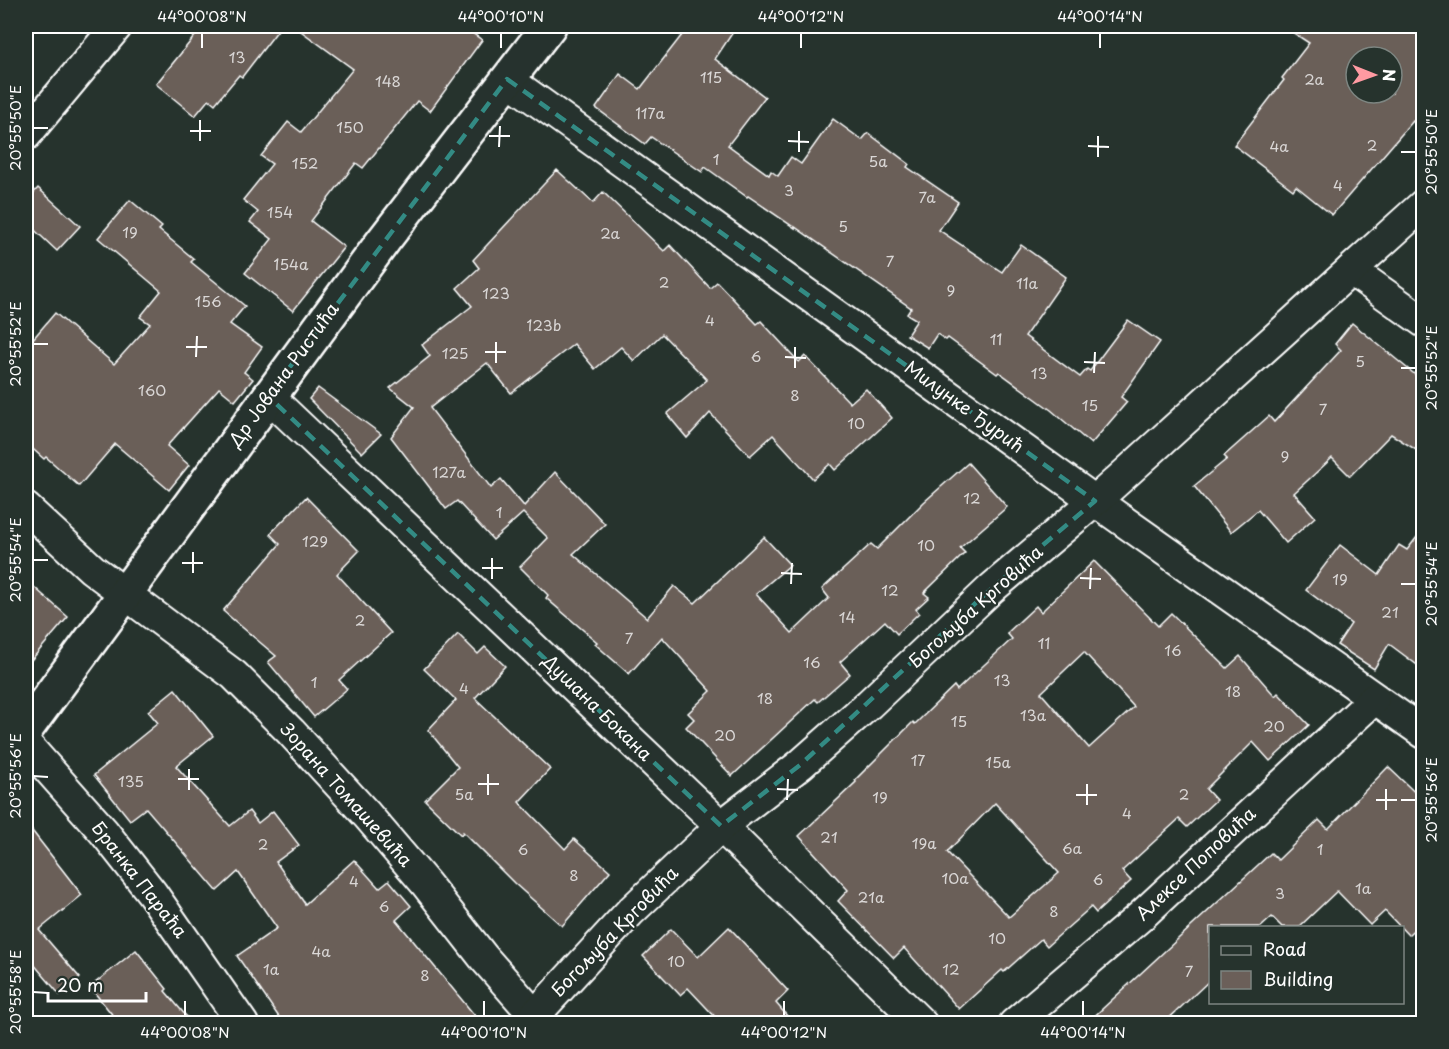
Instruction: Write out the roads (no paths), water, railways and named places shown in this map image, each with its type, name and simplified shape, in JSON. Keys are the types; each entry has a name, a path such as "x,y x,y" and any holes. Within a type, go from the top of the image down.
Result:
{"street":[{"path":"26,135 117,26"},
{"name":"Др Јована Ристића","path":"26,729 268,396 549,26"},
{"name":"Милунке Ђурић","path":"507,79 1095,501 1424,733"},
{"name":"Богољуба Крговића","path":"539,1019 630,912 721,826 800,765 869,704 992,588 1095,501 1424,204"},
{"path":"1351,270 1424,322"},
{"name":"Душана Бокана","path":"268,396 721,826 922,1023"},
{"name":"Зорана Томашевића","path":"26,508 92,569 234,675 291,732 367,816 426,884 484,958 539,1019"},
{"name":"Алексе Поповића","path":"1014,1023 1141,916 1374,699"},
{"name":"Бранка Параћа","path":"26,744 104,832 145,884 243,1023"}]}
